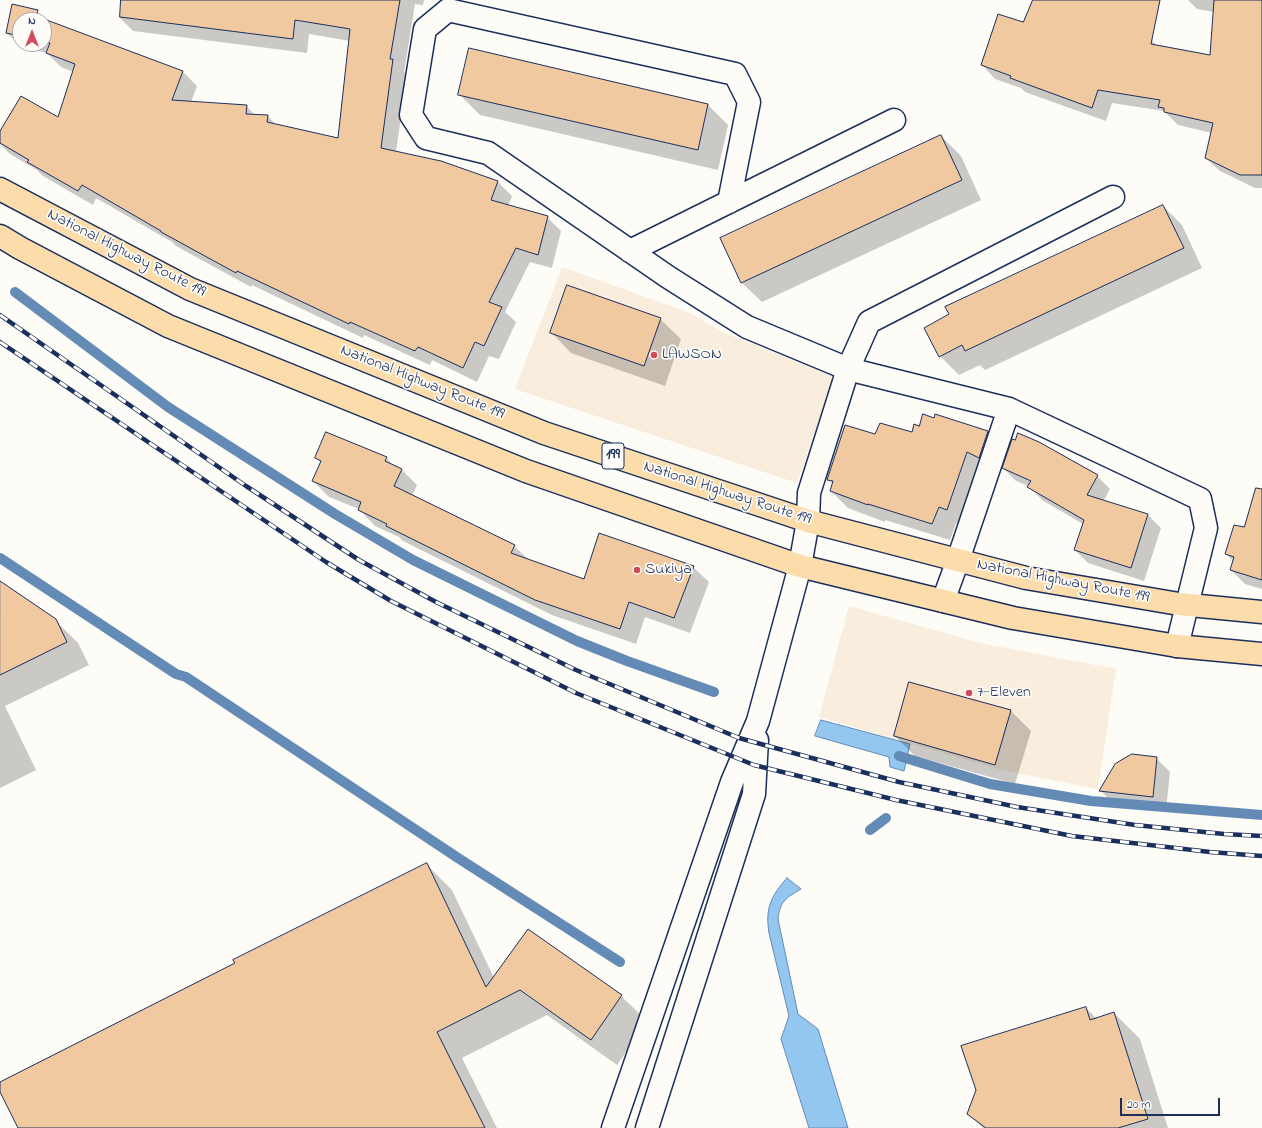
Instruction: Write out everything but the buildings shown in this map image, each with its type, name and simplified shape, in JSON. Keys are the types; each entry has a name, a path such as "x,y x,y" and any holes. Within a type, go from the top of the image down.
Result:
{"highway":[{"name":"National Highway Route 199","path":"0,188 190,289 544,433 808,521 1026,578 1187,606 1262,612"},
{"path":"0,236 168,326 526,471 800,566 1013,618 1177,646 1262,654"}],"street":[{"path":"728,202 749,102 735,74 448,10 425,29 411,115 426,138 488,152 668,277 747,327 848,369 1009,409 1200,499 1206,528 1177,646"},
{"path":"630,251 894,120"},
{"path":"613,1128 732,782 758,721 800,566 808,521 809,493 848,369 869,322 1113,197"},
{"path":"943,601 1009,409"},
{"path":"647,1128 754,794 754,765 758,721"}],"shaded area":[{"name":"LAWSON","path":"562,267 690,313 725,333 834,377 797,483 515,389"},
{"name":"7-Eleven","path":"849,606 980,643 1116,669 1098,789 1001,770 819,717"}],"water":[{"path":"821,720 910,744 904,771 890,767 889,757 815,736"},
{"path":"787,878 801,889 791,895 782,904 778,919 798,1014 818,1029 848,1128 809,1128 781,1039 789,1016 769,933 768,916 770,903 773,897"}],"waterway":[{"path":"15,292 168,407 335,514 413,560 577,641 627,661 714,692"},
{"path":"0,558 176,674 186,677 458,858 620,962"},
{"path":"899,756 990,784 1091,801 1262,815"},
{"path":"870,830 886,818"}],"railway":[{"path":"0,315 246,486 359,560 436,602 576,670 739,738 899,782 1017,807 1135,825 1224,834 1262,836"},
{"path":"0,342 326,562 391,601 576,693 754,765 896,800 1072,836 1210,852 1262,856"}],"place":[{"name":"LAWSON","path":"654,355"},
{"name":"Sukiya","path":"637,570"},
{"name":"7-Eleven","path":"969,693"}]}
